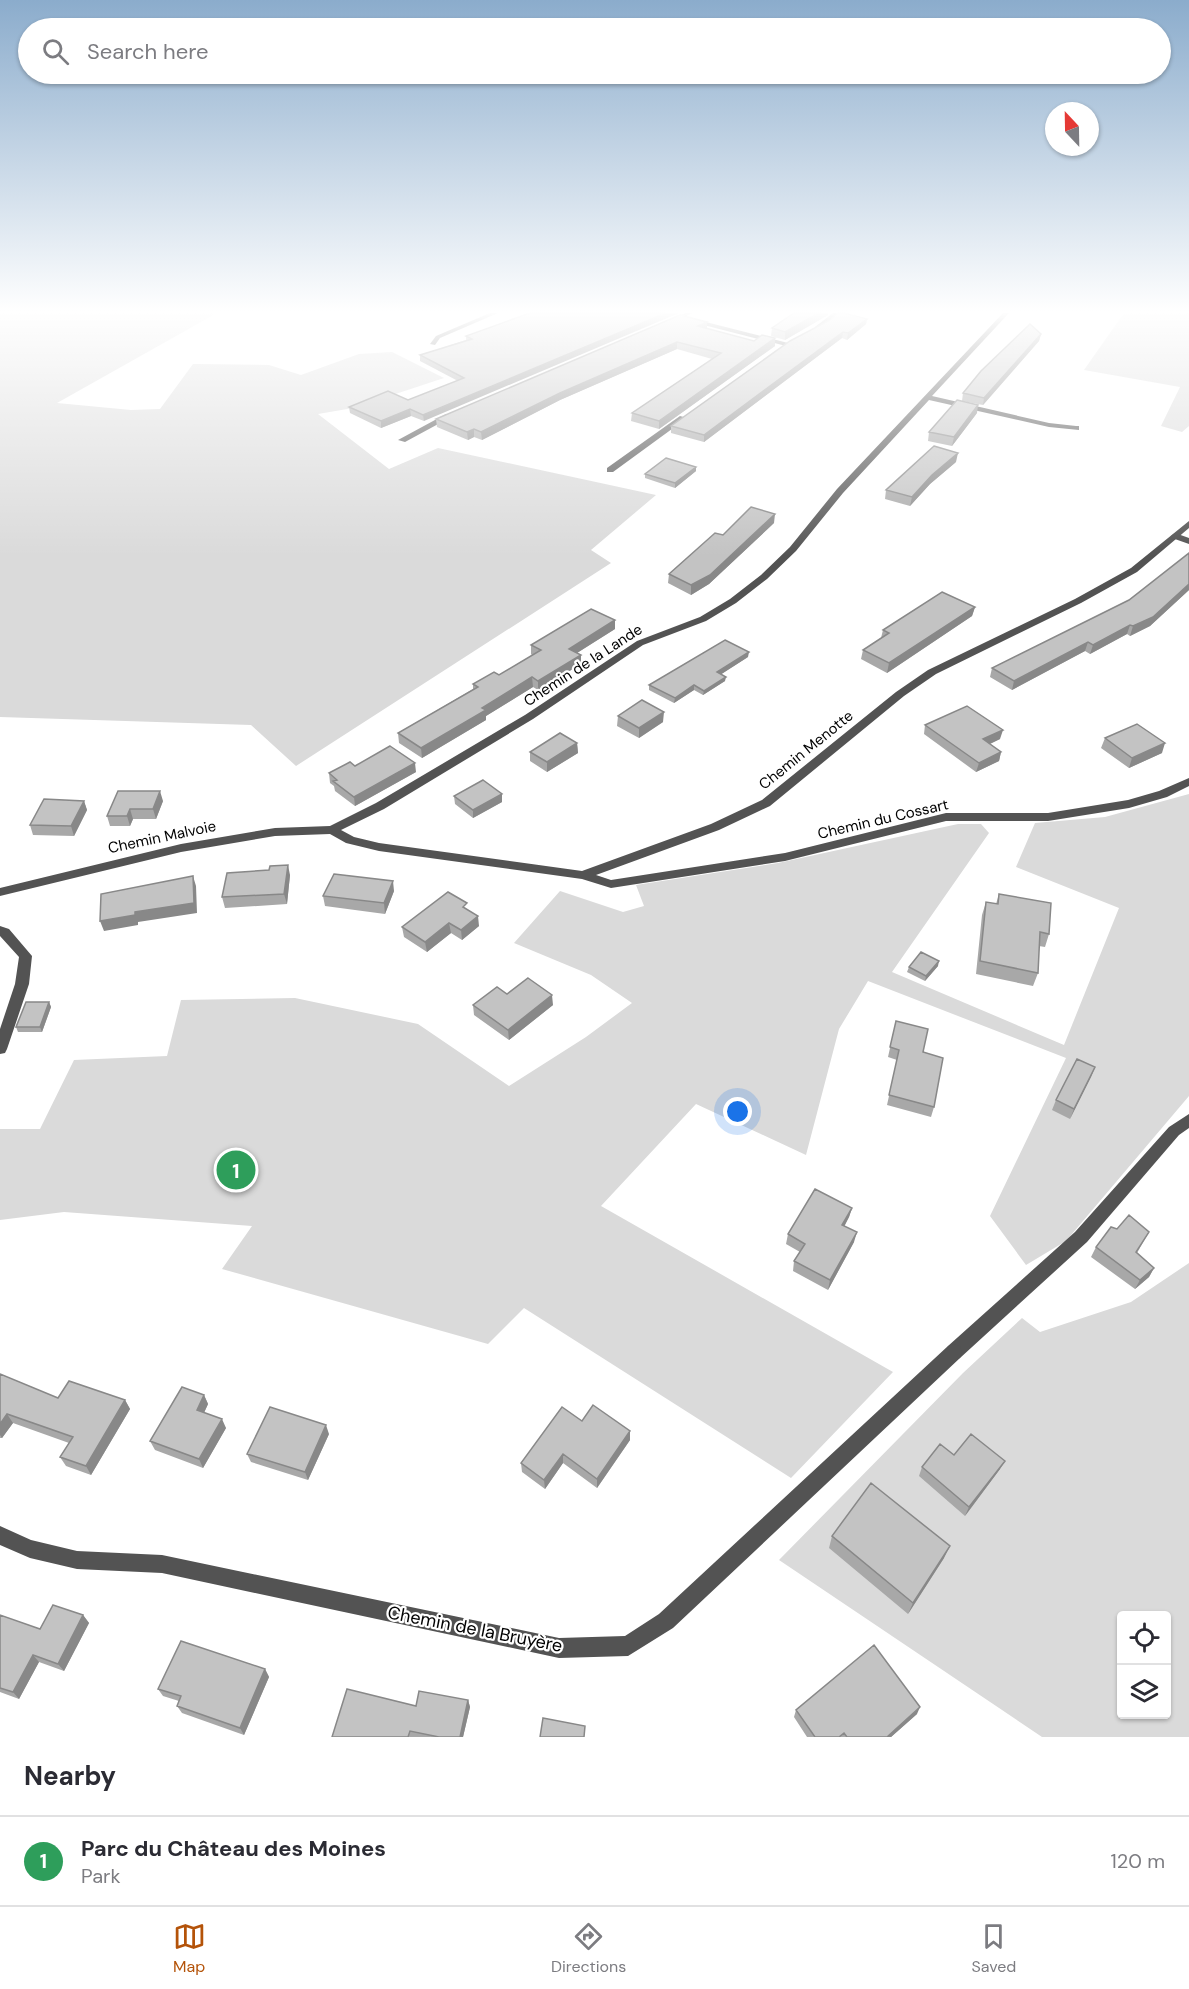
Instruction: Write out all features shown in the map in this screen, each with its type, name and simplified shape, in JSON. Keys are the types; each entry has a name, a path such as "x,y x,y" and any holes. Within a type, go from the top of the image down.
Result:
{"street":[{"name":"Chemin de la Lande","path":"332,830 380,806 529,717 640,643 703,619 733,602 793,549 840,491 933,394"},
{"path":"929,398 1049,425 1076,428"},
{"path":"402,440 460,411"},
{"path":"610,470 693,411"},
{"name":"Chemin Menotte","path":"332,830 350,840 379,847 500,866 583,875 715,827 766,803 900,694 932,672 1078,601 1134,570 1189,524"},
{"path":"1175,536 1189,540"},
{"name":"Chemin du Cossart","path":"583,875 611,884 785,857 946,817 1048,818 1129,804 1163,794 1189,782"},
{"name":"Chemin Malvoie","path":"0,892 181,848 275,832 332,830"},
{"path":"0,931 5,932 26,956 22,984 0,1049"},
{"name":"Chemin de la Bruyère","path":"0,1535 30,1549 77,1560 162,1564 560,1648 628,1646 666,1621 954,1352 1081,1237 1174,1131 1189,1120"}],"shaded area":[{"path":"0,394 73,394 57,403 131,410 160,409 171,394 395,394 353,408 318,414 389,469 438,448 656,495 591,550 611,563 296,766 251,725 0,717"},
{"path":"1177,394 1189,394 1189,426 1182,432 1161,426"},
{"path":"1189,794 1189,1096 1066,1241 1026,1265 990,1216 1066,1058 868,981 839,1029 806,1155 696,1104 601,1206 893,1372 791,1478 524,1308 488,1344 222,1269 252,1226 64,1212 0,1220 0,1129 40,1129 74,1060 167,1056 181,1000 295,998 418,1024 509,1086 586,1037 632,1003 591,975 514,943 560,891 623,912 644,906 636,885 778,863 958,824 981,824 989,833 892,972 1064,1045 1119,908 1016,867 1035,823 1105,817"},
{"path":"1189,1263 1189,1737 1042,1737 779,1560 963,1373 1022,1318 1040,1332 1131,1302"}],"building":[{"path":"381,394 395,394 408,400 423,394 473,394 423,415 410,409 381,421 349,407"},
{"path":"495,394 558,394 481,432 474,429 467,432 436,419"},
{"path":"660,394 697,394 659,421 632,413"},
{"path":"716,394 759,394 704,435 671,426"},
{"path":"967,394 988,394 984,398"},
{"path":"957,400 978,405 954,437 929,432"},
{"path":"934,446 958,453 932,475 912,497 886,490"},
{"path":"666,458 696,467 675,483 645,474"},
{"path":"751,507 775,514 710,575 691,585 669,574 715,533 723,535"},
{"path":"1189,553 1189,584 1153,617 1133,626 1130,625 1093,645 1088,642 1014,681 992,668 1129,600"},
{"path":"942,592 975,607 889,663 863,650 889,633 883,630"},
{"path":"591,609 615,620 569,649 581,655 538,681 532,677 482,708 486,710 421,748 398,733 478,687 473,684 494,672 499,675 541,650 531,645"},
{"path":"725,640 749,652 717,672 726,677 704,691 694,685 675,698 649,685"},
{"path":"642,700 664,712 639,728 618,716"},
{"path":"967,706 1003,730 983,739 1001,752 979,763 925,725"},
{"path":"1137,724 1165,743 1132,758 1105,738"},
{"path":"560,733 577,743 547,762 530,752"},
{"path":"390,746 415,763 354,797 333,781 337,780 329,773 350,762 355,766"},
{"path":"483,780 502,794 473,810 454,796"},
{"path":"118,791 160,791 153,809 130,809 127,816 107,816"},
{"path":"44,799 84,801 71,826 30,825"},
{"path":"288,865 284,894 222,897 227,873 269,870 270,866"},
{"path":"334,874 393,881 384,903 323,896"},
{"path":"193,876 194,903 135,912 135,915 100,921 101,894"},
{"path":"448,892 467,903 463,907 478,916 461,930 449,923 425,942 402,927"},
{"path":"999,894 1051,903 1049,934 1040,932 1038,973 980,961 986,902 998,904"},
{"path":"921,952 939,961 926,976 909,967"},
{"path":"528,978 552,995 508,1030 473,1005 497,987 507,994"},
{"path":"26,1002 49,1002 40,1027 16,1027"},
{"path":"896,1021 928,1029 923,1052 943,1058 934,1107 889,1095 899,1050 890,1047"},
{"path":"1077,1059 1095,1067 1074,1109 1056,1100"},
{"path":"815,1189 852,1208 842,1225 857,1232 830,1280 794,1261 805,1244 788,1234"},
{"path":"1129,1215 1149,1232 1136,1252 1154,1268 1140,1280 1096,1247 1111,1227 1117,1229"},
{"path":"0,1374 58,1398 69,1381 125,1400 86,1466 60,1457 73,1437 7,1414 0,1424"},
{"path":"182,1387 204,1395 197,1410 222,1419 199,1459 150,1441"},
{"path":"593,1405 630,1431 597,1479 563,1454 544,1480 521,1463 562,1407 582,1421"},
{"path":"270,1407 326,1425 305,1472 247,1454"},
{"path":"971,1434 1005,1461 969,1507 922,1467 940,1444 954,1455"},
{"path":"871,1483 950,1546 913,1603 832,1536"},
{"path":"53,1605 83,1615 58,1664 33,1655 13,1692 0,1688 0,1615 40,1629"},
{"path":"181,1641 265,1669 240,1728 177,1706 181,1696 158,1689"},
{"path":"874,1645 920,1707 887,1737 847,1737 844,1733 839,1737 815,1737 796,1710"},
{"path":"347,1689 416,1706 419,1691 468,1700 460,1737 439,1737 410,1731 408,1737 332,1737"},
{"path":"543,1718 585,1726 584,1737 540,1737"}],"place":[{"name":"Parc du Château des Moines","path":"236,1170"}]}
